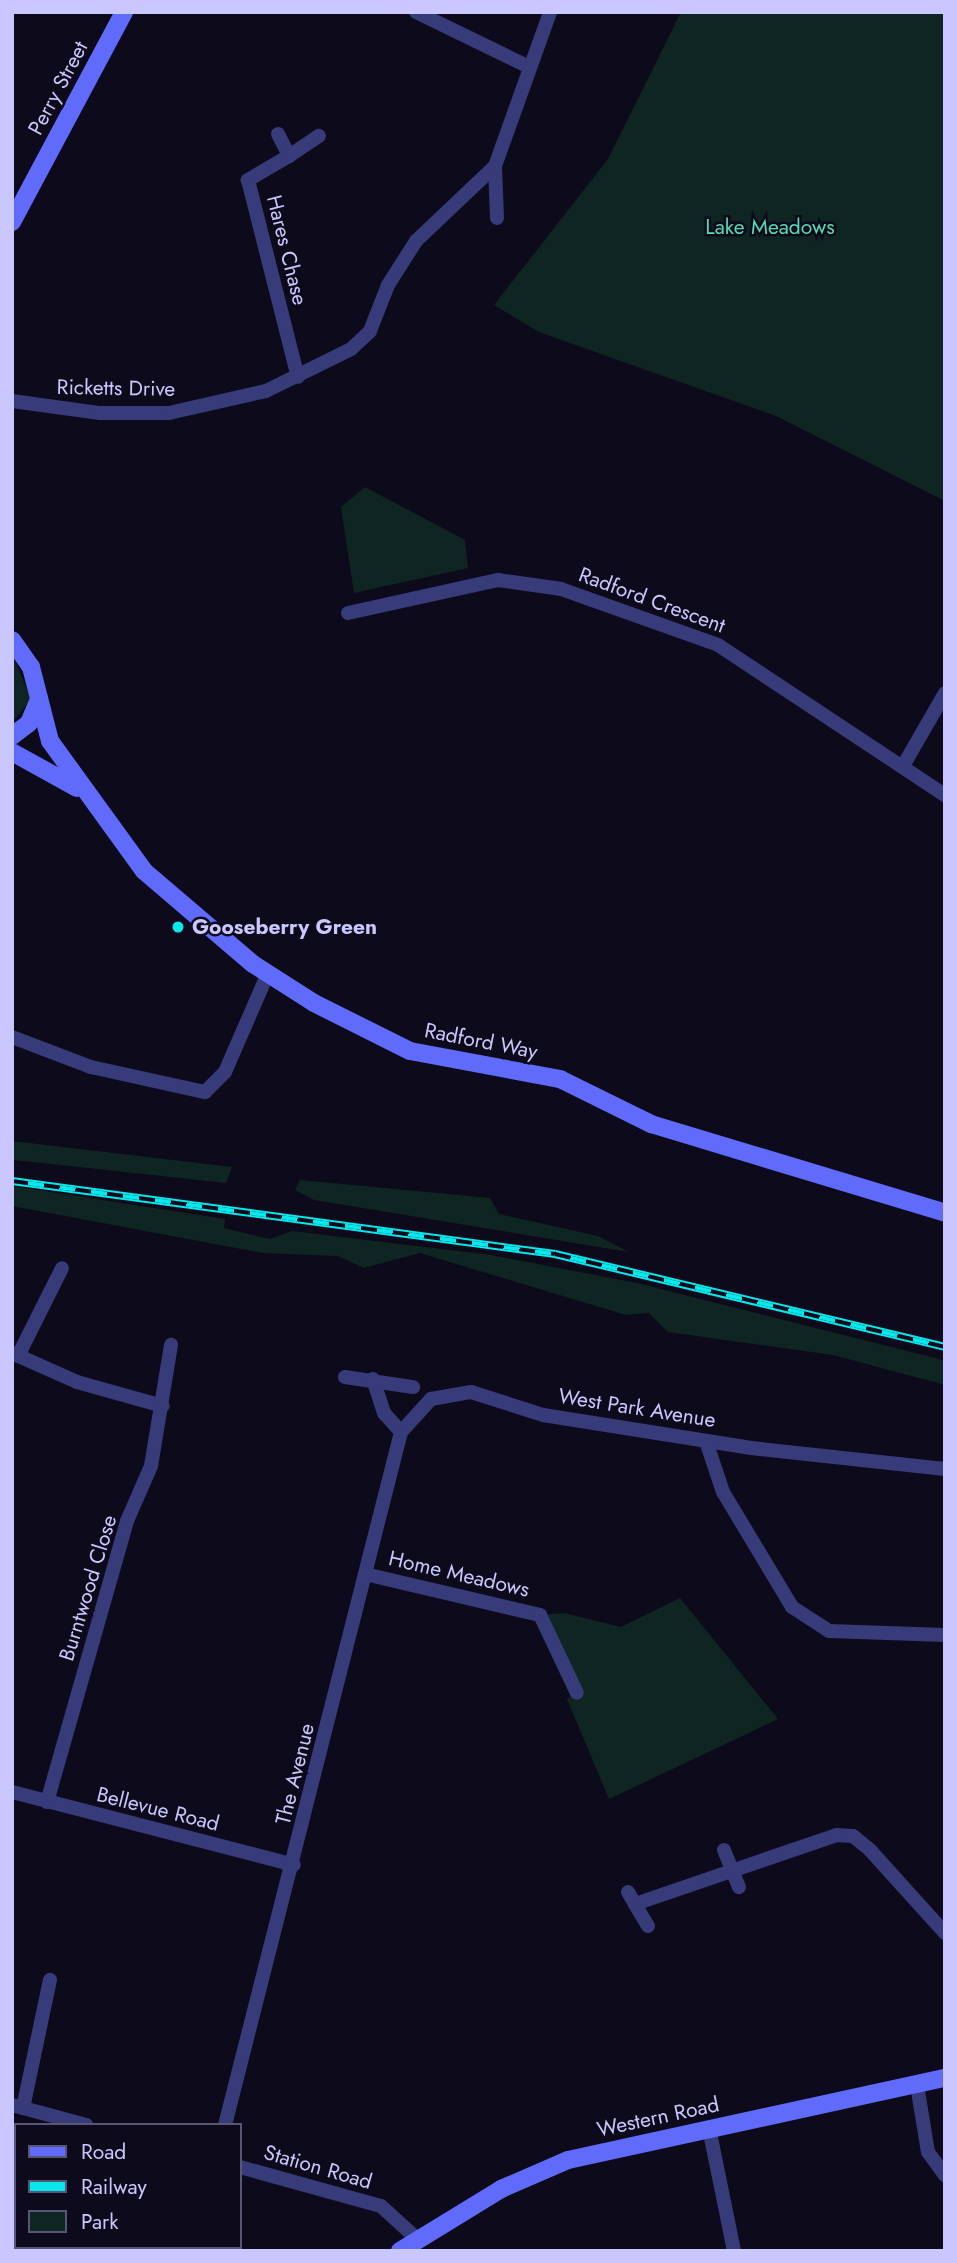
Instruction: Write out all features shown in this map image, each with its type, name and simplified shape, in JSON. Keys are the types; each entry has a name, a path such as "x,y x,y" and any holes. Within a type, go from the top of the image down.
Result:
{"street":[{"name":"Perry Street","path":"15,212 124,12"},
{"path":"416,12 527,66"},
{"path":"496,218 495,166 527,66 550,12"},
{"path":"278,134 289,156"},
{"name":"Hares Chase","path":"298,377 248,180 319,136"},
{"name":"Ricketts Drive","path":"12,401 100,413 169,412 227,402 298,377 351,349 370,331 402,260 495,166"},
{"name":"Radford Crescent","path":"348,613 498,580 562,589 718,645 945,795"},
{"name":"Radford Way","path":"12,640 31,667 50,741 80,790 144,871 268,972 410,1051 560,1079 651,1124 945,1213"},
{"path":"903,766 945,693"},
{"path":"12,736 29,723 40,699"},
{"name":"Radford Way","path":"12,752 80,790"},
{"path":"12,1037 91,1067 195,1094 222,1078 244,1016 268,972"},
{"path":"62,1268 15,1355 77,1382 163,1406"},
{"name":"Burntwood Close","path":"47,1802 127,1521 140,1504 151,1466 171,1345"},
{"path":"345,1377 413,1387"},
{"path":"373,1379 384,1413 401,1432"},
{"name":"West Park Avenue","path":"401,1432 431,1399 471,1392 544,1415 706,1441 945,1469"},
{"name":"The Avenue","path":"226,2123 294,1865 401,1432"},
{"path":"706,1441 723,1492 792,1607 829,1631 945,1635"},
{"name":"Home Meadows","path":"365,1574 540,1615 577,1693"},
{"name":"Bellevue Road","path":"12,1792 294,1865"},
{"path":"648,1926 632,1898 731,1869 825,1836 853,1836 945,1933"},
{"path":"724,1850 738,1887"},
{"path":"50,1980 18,2106 79,2123"},
{"name":"Western Road","path":"409,2245 535,2171 709,2129 945,2078"},
{"path":"917,2085 928,2152 945,2175"},
{"path":"709,2129 734,2251"},
{"name":"Station Road","path":"242,2168 381,2206 409,2245"}],"green space":[{"name":"Lake Meadows","path":"681,12 945,12 945,501 776,416 539,332 494,305 608,159"},
{"path":"365,487 465,540 468,568 354,593 341,507"},
{"path":"12,654 31,699 12,723"},
{"path":"12,1141 232,1167 226,1183 12,1160"},
{"path":"300,1180 490,1198 499,1214 598,1236 629,1252 314,1200 295,1190"},
{"path":"12,1186 225,1219 224,1228 270,1239 292,1231 491,1255 637,1283 945,1361 945,1385 833,1355 668,1332 649,1313 626,1315 420,1253 364,1268 338,1256 263,1253 12,1206"},
{"path":"680,1598 778,1719 609,1799 567,1699 576,1693 540,1615 564,1613 621,1627"}],"railway":[{"path":"12,1181 555,1254 945,1347"}],"place":[{"name":"Gooseberry Green","path":"178,927"}]}
